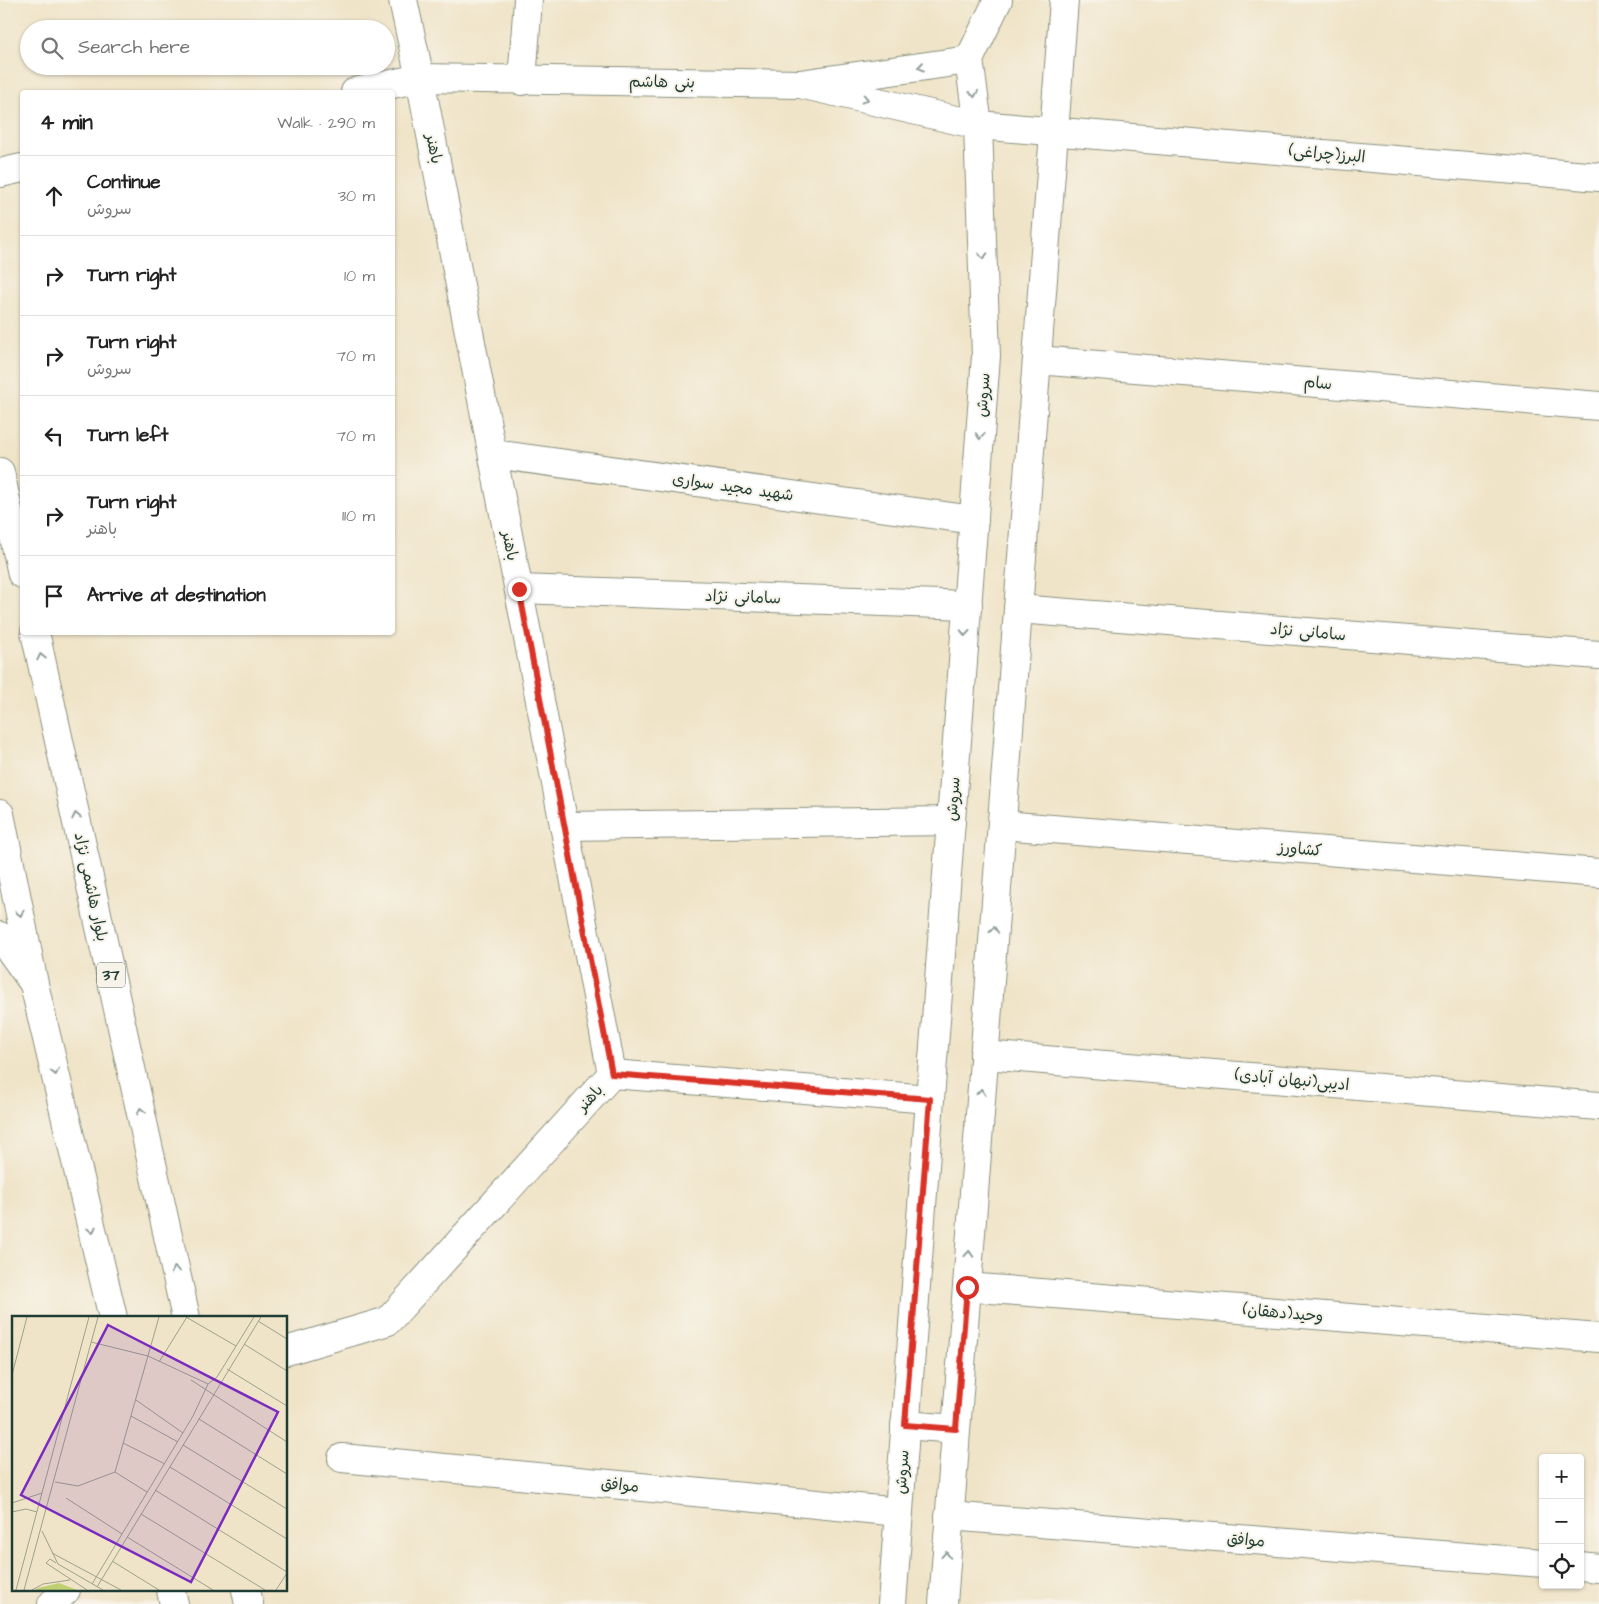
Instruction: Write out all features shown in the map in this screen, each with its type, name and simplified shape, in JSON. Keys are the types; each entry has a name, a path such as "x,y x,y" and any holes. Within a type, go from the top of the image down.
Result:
{"main road":[{"name":"باهنر","path":"288,1350 388,1321 612,1074 420,78 403,0"},
{"path":"522,80 528,0"},
{"path":"969,60 998,0"},
{"path":"943,1604 1064,0"},
{"name":"بنی هاشم","path":"364,90 420,78 800,84 969,60"},
{"name":"سروش","path":"892,1604 986,356 978,125 969,60"},
{"name":"البرز(چراغی)","path":"800,84 978,125 1599,177"},
{"path":"0,173 20,168"},
{"name":"سام","path":"1037,360 1599,406"},
{"name":"شهید مجید سواری","path":"492,454 974,520"},
{"path":"0,472 20,565"},
{"name":"سامانی نژاد","path":"519,589 968,605"},
{"name":"سامانی نژاد","path":"1018,609 1599,655"},
{"name":"بلوار هاشمی نژاد","path":"36,635 186,1316"},
{"path":"0,814 34,984 113,1316"},
{"path":"564,826 951,821"},
{"name":"کشاورز","path":"1002,825 1599,872"},
{"path":"0,936 34,984"},
{"name":"ادیبی(نبهان آبادی)","path":"984,1055 1599,1106"},
{"path":"612,1074 930,1099"},
{"name":"وحید(دهقان)","path":"967,1287 1599,1338"},
{"path":"905,1425 956,1429"},
{"name":"موافق","path":"342,1458 899,1512"},
{"name":"موافق","path":"949,1516 1539,1563"},
{"path":"1584,1566 1599,1568"},
{"path":"52,1604 64,1592"}],"route":[{"path":"519,589 612,1074 930,1099 905,1425 956,1429 967,1287"}]}
